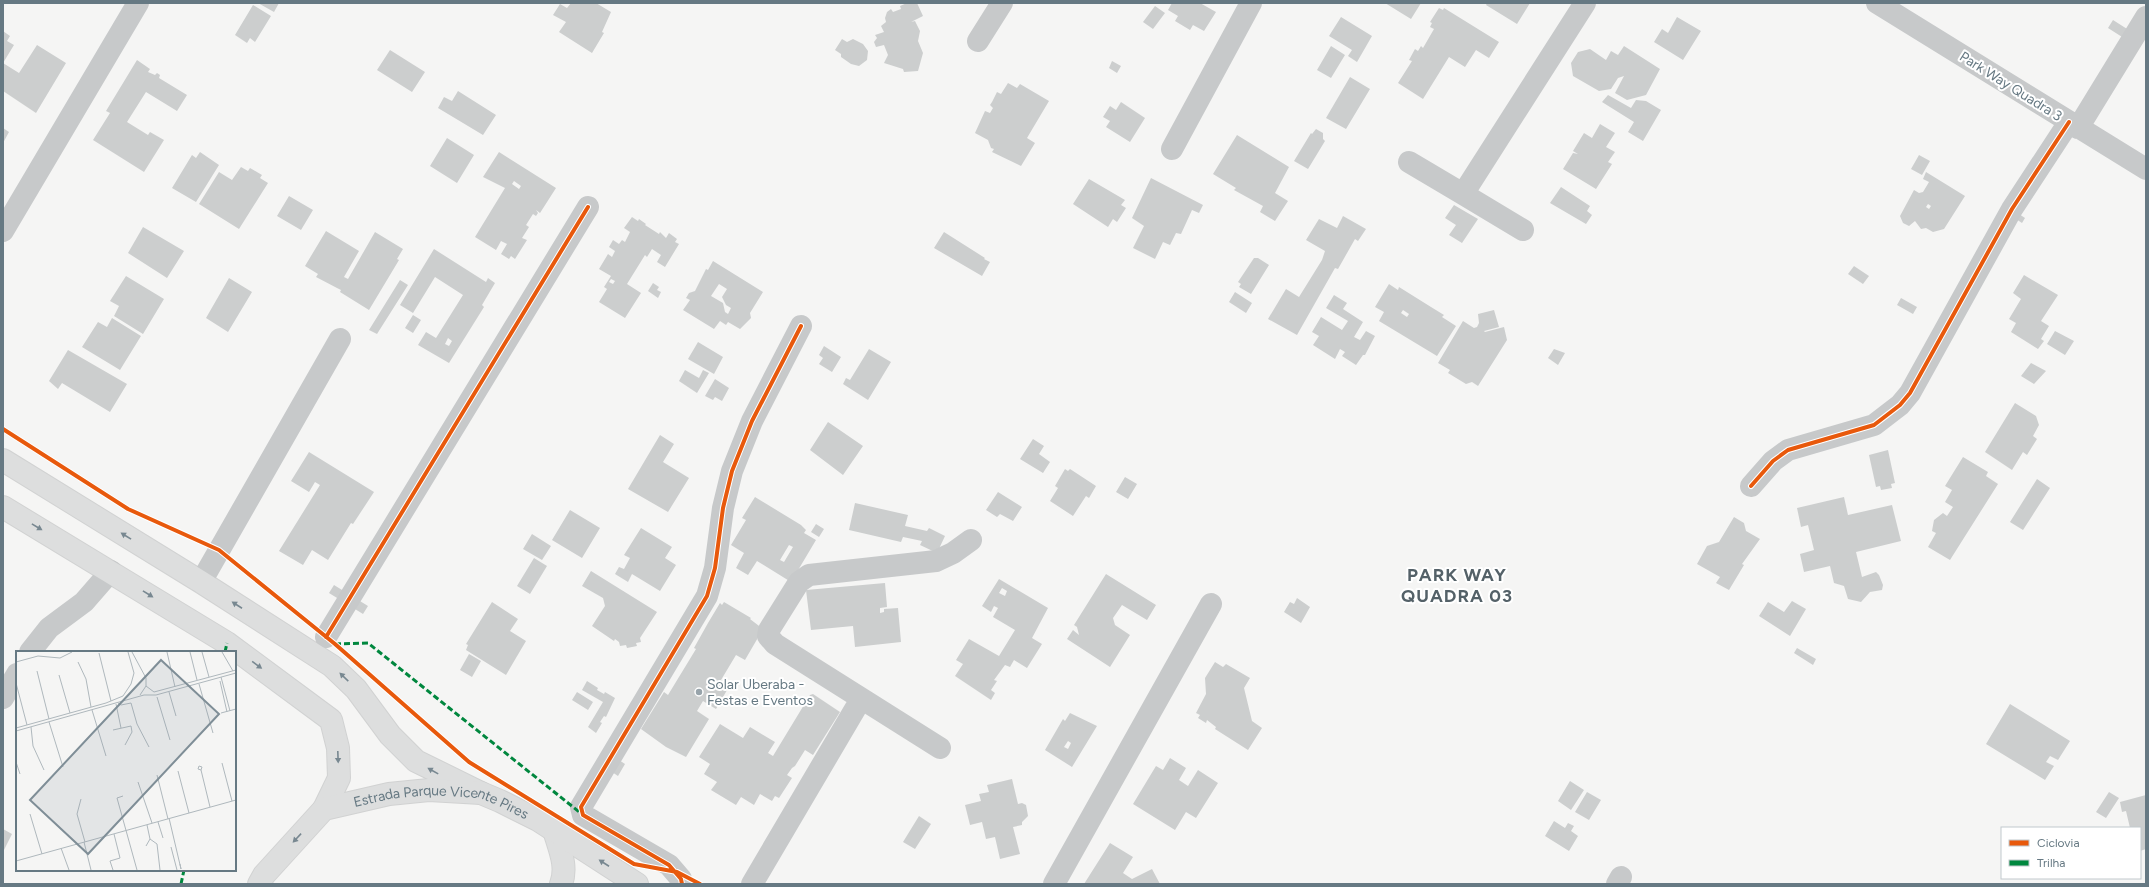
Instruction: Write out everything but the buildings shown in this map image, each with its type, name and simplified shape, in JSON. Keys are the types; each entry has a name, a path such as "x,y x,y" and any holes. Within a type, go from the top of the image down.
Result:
{"main road":[{"path":"3,460 327,662 356,689 390,735 416,761 481,793"},
{"path":"3,507 111,571 227,643 331,720 338,748 339,778 324,810 264,875 259,884"},
{"name":"Estrada Parque Vicente Pires","path":"324,810 389,794 429,790 481,793 519,810 554,830 637,884"},
{"path":"554,830 564,864 564,877 562,884"}],"street":[{"path":"3,231 138,3"},
{"path":"978,41 1002,3"},
{"path":"1172,149 1251,3"},
{"path":"1463,194 1585,3"},
{"name":"Park Way Quadra 3","path":"1877,3 2146,169"},
{"path":"1751,486 1773,461 1788,450 1874,425 1900,405 1910,393 2012,209 2074,125 2146,17"},
{"path":"1409,162 1523,230"},
{"path":"327,662 326,637 588,207"},
{"path":"682,884 681,878 669,865 583,815 581,808 706,596 715,568 723,508 732,471 752,421 801,326"},
{"path":"200,582 340,339"},
{"path":"940,748 775,644 768,636 769,630 799,582 809,575 936,561 953,553 971,540"},
{"path":"31,651 49,628 84,602 111,571"},
{"path":"1054,884 1211,604"},
{"path":"302,646 326,637"},
{"path":"3,698 16,676"},
{"path":"752,884 861,699"}],"marked path":[{"path":"225,651 227,643"},
{"path":"335,644 368,643 583,815"},
{"path":"181,884 184,871"}],"cycle path":[{"path":"1751,486 1773,461 1788,450 1874,425 1900,405 1910,393 2012,209 2069,122"},
{"path":"326,637 588,207"},
{"path":"682,884 681,879 669,865 583,815 581,807 707,596 715,568 723,508 732,471 752,421 801,326"},
{"path":"3,429 128,509 219,550 335,644 469,762 634,864 677,872 700,884"}],"place":[{"name":"Solar Uberaba - Festas e Eventos","path":"699,692"}],"district":[{"name":"PARK WAY QUADRA 03","path":"1457,585"}]}
